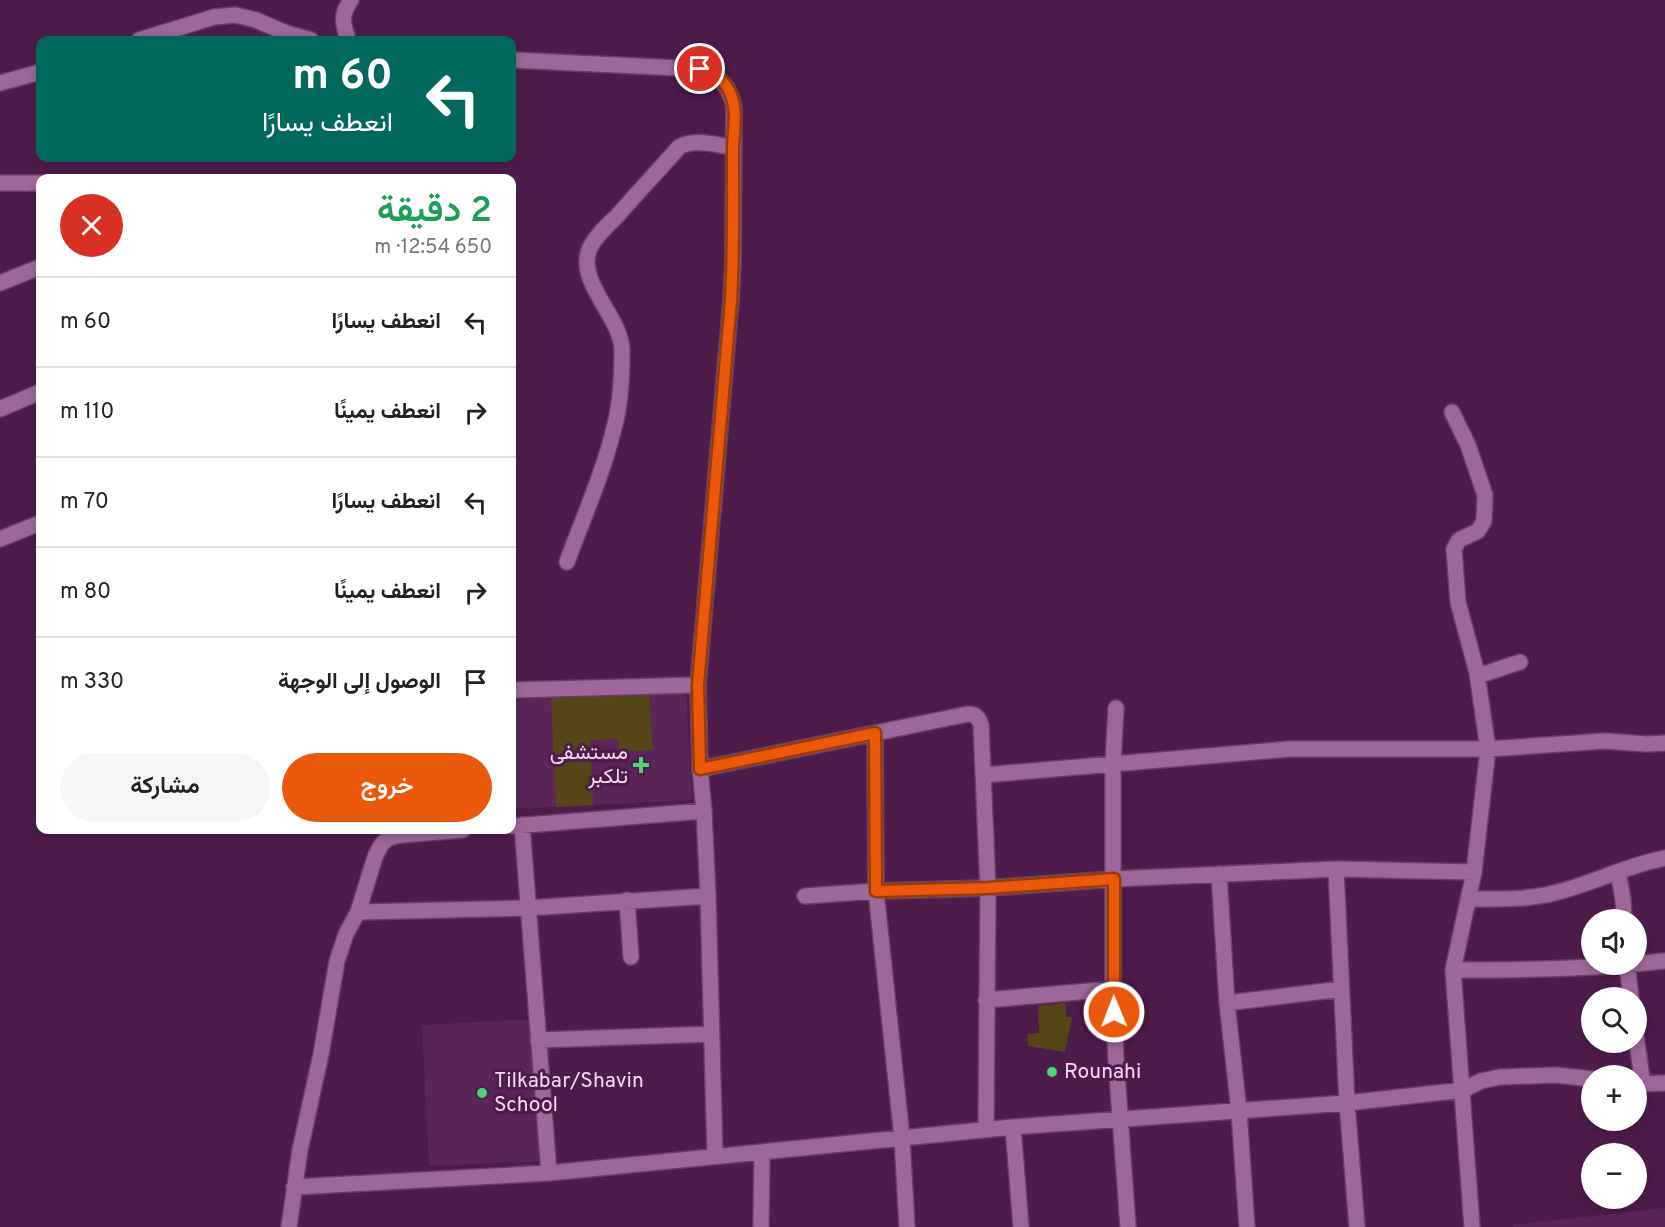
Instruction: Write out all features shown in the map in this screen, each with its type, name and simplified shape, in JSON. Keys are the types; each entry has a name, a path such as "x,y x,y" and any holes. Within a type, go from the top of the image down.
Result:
{"street":[{"path":"347,36 343,10 351,0"},
{"path":"152,36 214,17 235,15 256,20 297,36"},
{"path":"516,60 700,69 724,82 734,107 731,300 698,685 700,769 708,896 715,1156"},
{"path":"0,83 36,74"},
{"path":"567,562 615,426 620,384 621,339 591,282 587,255 590,247 679,147 696,142 733,147"},
{"path":"0,183 36,183"},
{"path":"0,283 36,269"},
{"path":"0,409 36,394"},
{"path":"1452,412 1468,445 1485,495 1484,521 1478,531 1459,540 1454,549 1458,602 1478,676 1488,749 1470,899 1453,970 1473,1227"},
{"path":"0,539 36,525"},
{"path":"1478,676 1520,662"},
{"path":"516,690 698,685"},
{"path":"1116,708 1113,763 1113,989 1119,1119 1128,1227"},
{"path":"700,769 968,714 979,718 984,775 988,888 986,1130"},
{"path":"875,733 876,891 902,1138 908,1227"},
{"path":"984,775 1290,749 1488,749 1605,741 1665,743"},
{"path":"549,1173 528,908 517,825 704,811"},
{"path":"289,1227 300,1150 321,1054 337,961 346,933 358,912 381,844 388,838 401,834"},
{"path":"1470,899 1552,894 1651,860 1665,858"},
{"path":"805,896 1336,869 1474,872"},
{"path":"1336,869 1347,1103 1357,1227"},
{"path":"1618,872 1623,909"},
{"path":"1219,874 1227,1003 1239,1111 1247,1227"},
{"path":"358,912 528,908 708,896"},
{"path":"627,900 631,957"},
{"path":"1647,963 1665,962"},
{"path":"1453,970 1581,967"},
{"path":"986,1000 1113,989"},
{"path":"1227,1003 1341,989"},
{"path":"538,1040 712,1034"},
{"path":"294,1187 549,1173 1013,1127 1347,1103 1463,1090 1481,1081 1500,1077 1556,1075 1581,1078"},
{"path":"1647,1084 1665,1083"},
{"path":"1013,1127 1022,1227"},
{"path":"761,1227 762,1153"}],"shaded area":[{"path":"686,691 692,800 516,809 516,700"},
{"path":"649,693 653,750 619,752 618,739 590,740 593,805 556,807 551,698"},
{"path":"1065,1003 1067,1017 1072,1017 1065,1052 1028,1046 1027,1034 1039,1033 1038,1006"},
{"name":"Tilkabar/Shavin School","path":"534,1019 544,1161 429,1166 422,1025"},
{"path":"1665,1208 1665,1227 1513,1227 1513,1225"}],"place":[{"name":"مستشفى تلكبر","path":"641,765"},
{"name":"Rounahi","path":"1052,1072"},
{"name":"Tilkabar/Shavin School","path":"482,1093"}],"route":[{"path":"700,69 717,76 724,82 732,98 734,107 734,220 731,300 721,431 698,685 700,769 875,733 876,891 988,888 1114,879 1114,1012"}]}
